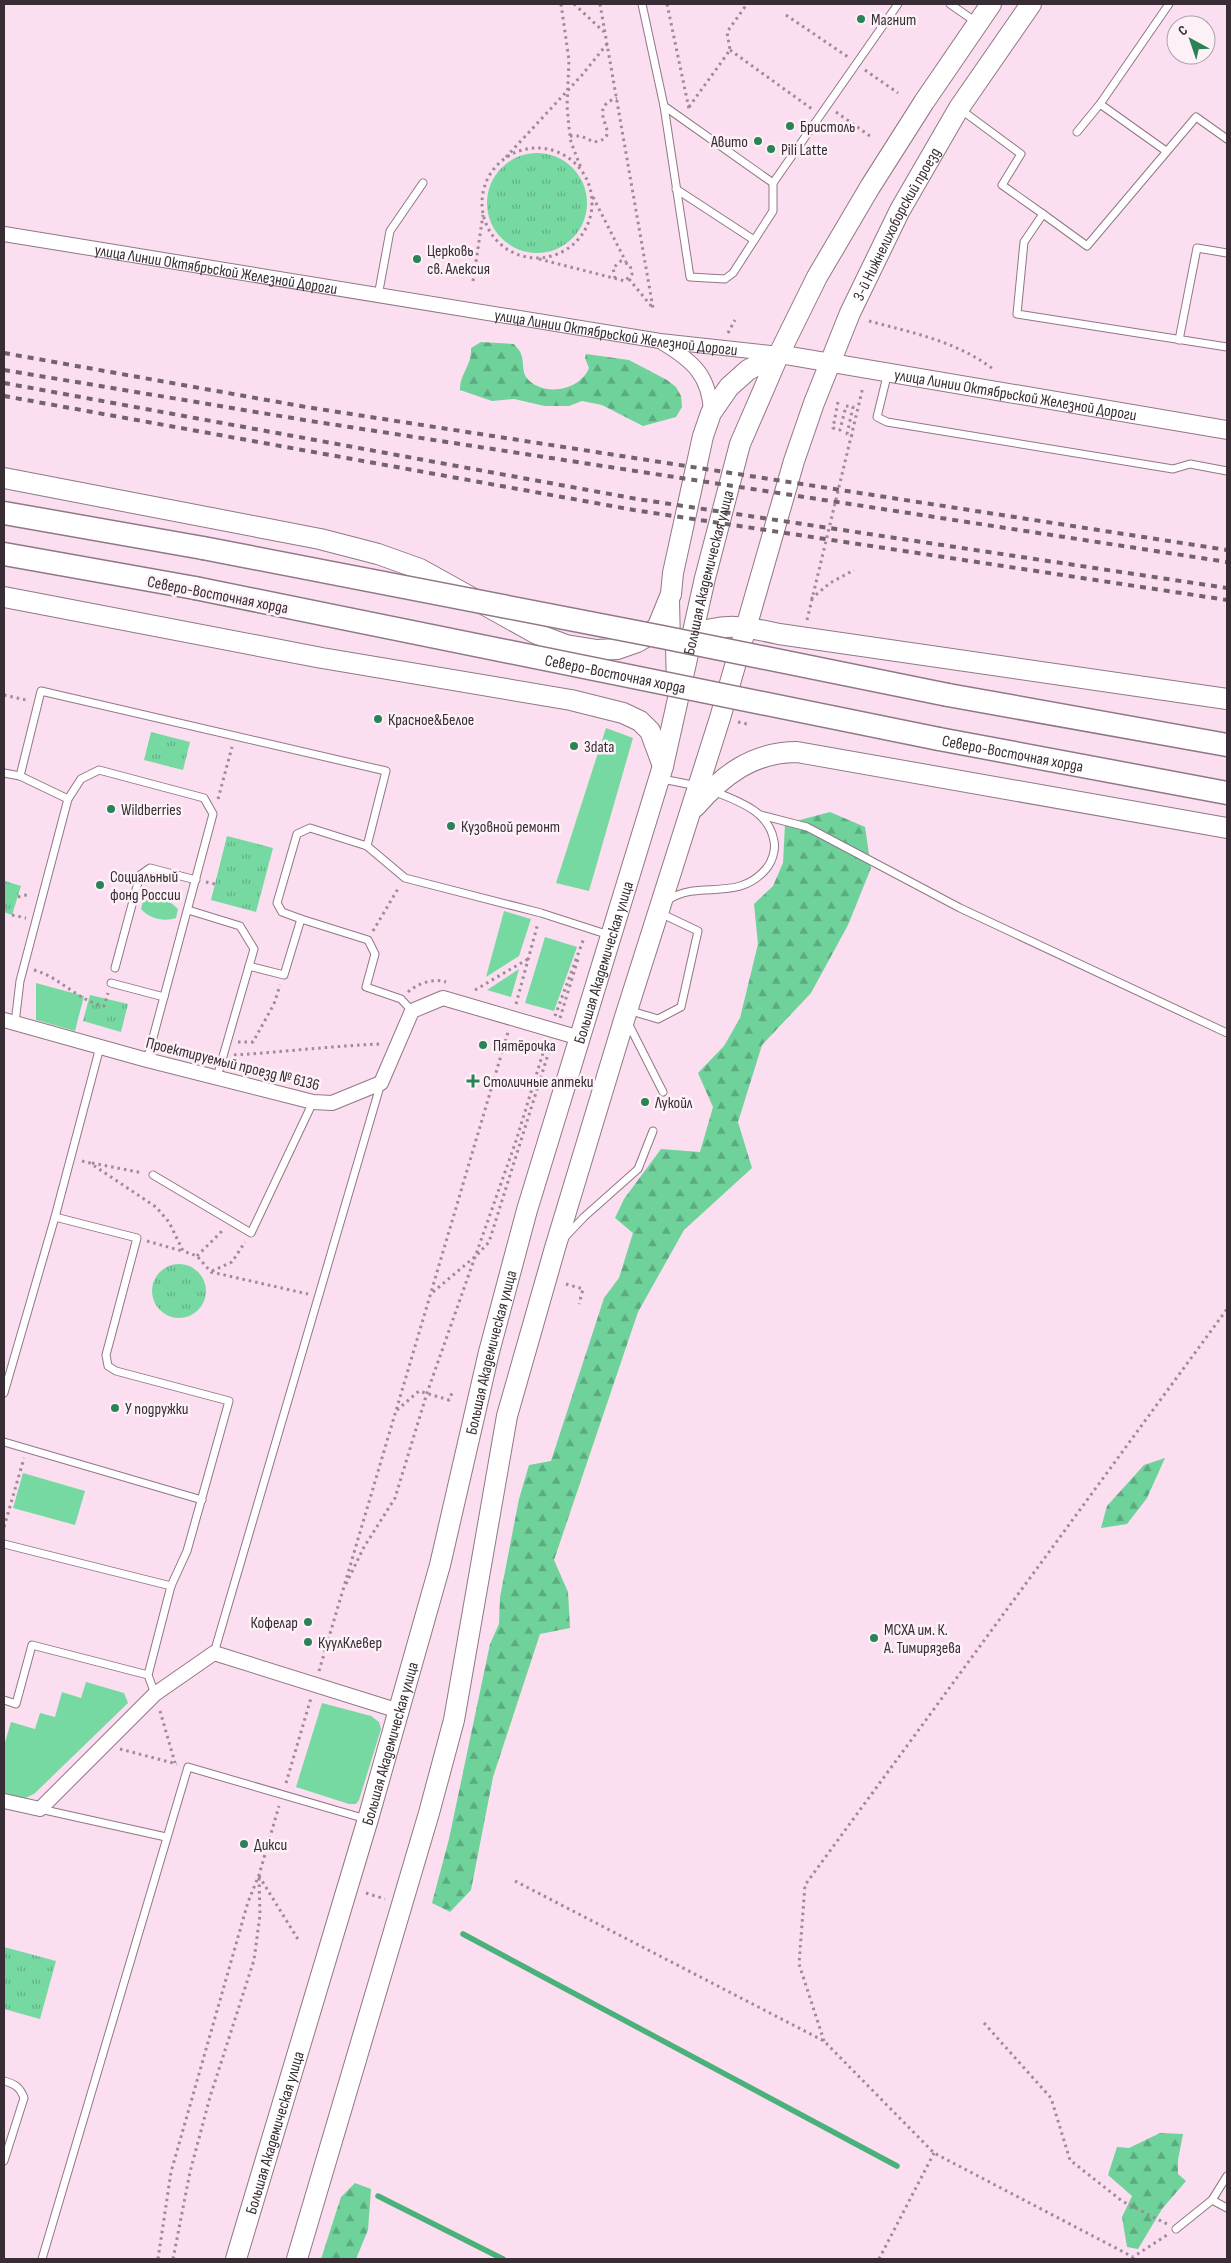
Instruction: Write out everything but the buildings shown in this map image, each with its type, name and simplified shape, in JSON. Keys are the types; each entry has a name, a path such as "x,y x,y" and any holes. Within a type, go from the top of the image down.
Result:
{"main road":[{"path":"4,478 320,539 378,554 420,569 537,634 566,645 597,650 617,648 637,642 649,636 658,626 671,594 673,573 703,436 711,414 730,387 748,370 778,354 817,277 870,186 924,102 991,4"},
{"name":"3-й Нижнелихоборский проезд","path":"794,461 830,361 882,243 959,108 1031,4"},
{"name":"Большая Академическая улица","path":"236,2259 368,1819 440,1565 489,1352 527,1210 661,772 691,637 740,444 778,354"},
{"name":"Большая Академическая улица","path":"297,2259 429,1813 454,1720 507,1416 555,1248 626,1014 691,812 704,788 745,627 794,461"},
{"path":"4,513 203,548 662,637 948,696 1227,745"},
{"name":"Северо-Восточная хорда","path":"4,554 194,588 939,739 1227,793"},
{"path":"4,597 322,658 571,700 623,713 640,721 650,731 661,772"},
{"path":"691,637 705,629 745,627 779,634 1227,699"},
{"path":"704,788 758,757 780,752 797,752 1227,828"}],"street":[{"name":"улица Линии Октябрьской Железной Дороги","path":"4,234 660,341 830,361 1227,430"},
{"path":"660,341 684,355 701,375 707,384 711,414"},
{"path":"671,594 675,707"},
{"path":"381,1083 412,1011 443,998 580,1038"},
{"name":"Проектируемый проезд № 6136","path":"9,1022 147,1060 313,1102 332,1103 381,1083"},
{"path":"4,1801 40,1809 155,1694 214,1653 399,1711"}],"lane":[{"path":"642,4 664,106 690,277 724,279 733,273 773,211 773,183 898,4"},
{"path":"950,4 978,23"},
{"path":"1077,132 1100,104 1170,4"},
{"path":"1100,104 1166,150"},
{"path":"664,106 773,183"},
{"path":"959,108 1021,154 1002,185 1087,246 1166,150 1196,117 1227,139"},
{"path":"378,296 390,231 423,182"},
{"path":"676,189 754,240"},
{"path":"1043,214 1024,242 1017,314 1227,347"},
{"path":"1179,340 1197,248 1227,253"},
{"path":"888,372 877,417 887,422 1174,469 1190,464 1227,471"},
{"path":"20,776 41,691 386,771 368,846"},
{"path":"9,1022 68,799 81,779 99,770 204,798 214,814 147,1060"},
{"path":"661,772 739,801 761,815 807,827 960,908 1227,1032"},
{"path":"4,773 20,776 68,799"},
{"path":"626,1014 658,1018 681,1007 698,931 660,908 676,895 737,889 759,878 769,865 775,848 772,830 761,815"},
{"path":"412,1011 401,999 366,987 375,954 368,940 282,912 277,903 297,834 310,828 368,846 404,878 541,913 612,936"},
{"path":"115,968 140,875 150,868 196,880"},
{"path":"188,910 240,926 254,949 217,1077"},
{"path":"249,966 284,975 302,919"},
{"path":"111,982 164,997"},
{"path":"626,1014 663,1092"},
{"path":"4,1393 55,1217 100,1047"},
{"path":"214,1653 381,1083"},
{"path":"153,1175 251,1233 313,1102"},
{"path":"555,1248 584,1217 638,1170 652,1131"},
{"path":"55,1217 137,1238 106,1355 108,1366 116,1371 229,1401 187,1551 171,1586 148,1675 155,1694"},
{"path":"4,1442 202,1500"},
{"path":"4,1544 171,1586"},
{"path":"4,1700 16,1704 32,1645 148,1675"},
{"path":"42,2259 188,1767 368,1819"},
{"path":"40,1809 166,1836"},
{"path":"4,2081 14,2084 21,2090 24,2098 4,2161"},
{"path":"1176,2229 1212,2200 1227,2176"},
{"path":"1212,2200 1227,2208"}],"path":[{"path":"561,4 569,60 567,92 570,136 582,172 592,194 626,262 633,269 629,279"},
{"path":"574,4 601,27 606,35"},
{"path":"600,4 653,308 629,279"},
{"path":"666,4 690,113"},
{"path":"747,4 727,32 730,50 814,110 821,102 870,136"},
{"path":"786,15 898,92"},
{"path":"473,281 485,187 497,166 567,92 596,59 607,43"},
{"path":"689,107 730,50"},
{"path":"570,136 581,136 594,142 604,139 608,135 608,130 601,115 602,109 610,101 617,98"},
{"path":"497,166 517,152 541,148 564,155 582,172"},
{"path":"534,258 558,254 578,240 590,219 592,194"},
{"path":"483,212 486,224 500,244 522,256 615,278 619,281 629,279"},
{"path":"615,278 613,268 621,261 626,262"},
{"path":"726,336 735,320"},
{"path":"869,321 943,341 975,355 994,369"},
{"path":"807,621 853,436 863,387"},
{"path":"838,402 833,428 840,430 846,406 853,407 847,434 853,436"},
{"path":"811,599 830,583 854,570"},
{"path":"4,695 14,697"},
{"path":"735,722 747,724"},
{"path":"214,814 235,736"},
{"path":"368,940 404,878"},
{"path":"18,897 32,894"},
{"path":"158,2259 171,2172 248,1902 259,1875 432,1293 541,913"},
{"path":"12,915 26,918"},
{"path":"342,1594 364,1547 396,1498 427,1393 516,1141 588,928"},
{"path":"432,1293 476,1256 489,1242 553,1030 588,928"},
{"path":"475,990 528,958"},
{"path":"24,968 48,974 93,1004 104,1006 111,982"},
{"path":"227,1042 253,1042 274,1004 284,975"},
{"path":"401,999 415,985 439,980 448,982"},
{"path":"466,988 483,993"},
{"path":"508,1001 516,1004"},
{"path":"223,1056 304,1050 327,1046 380,1044 377,1052"},
{"path":"70,1159 153,1175"},
{"path":"90,1163 156,1207 169,1222 183,1251"},
{"path":"197,1256 232,1222"},
{"path":"211,1272 232,1262 251,1233"},
{"path":"137,1238 197,1256 211,1272 318,1296"},
{"path":"566,1284 583,1289 579,1304"},
{"path":"824,2041 799,1964 805,1885 1227,1309"},
{"path":"397,1411 418,1391 449,1400 452,1393"},
{"path":"4,1527 26,1448"},
{"path":"155,1694 175,1763"},
{"path":"105,1745 188,1767"},
{"path":"259,1875 300,1941"},
{"path":"174,2259 190,2172 210,2097 254,1960 260,1915 259,1875"},
{"path":"515,1881 824,2041 934,2153 1133,2257 1176,2229 1122,2201 1070,2160 1051,2098 984,2022"},
{"path":"366,1893 386,1899"},
{"path":"879,2259 934,2153"}],"green space":[{"path":"537,153 547,154 565,161 579,175 586,193 586,213 579,231 565,245 547,252 537,253 527,252 509,245 495,231 488,213 487,203 488,193 495,175 509,161 527,154"},
{"path":"481,342 514,344 520,353 526,377 541,387 550,389 569,387 584,376 589,368 585,358 586,354 629,360 667,380 676,387 681,396 682,407 676,417 643,426 602,405 582,401 569,406 545,406 514,399 492,401 460,390 462,379 470,360 471,348"},
{"path":"606,728 633,738 589,891 556,883"},
{"path":"151,732 190,742 183,770 144,760"},
{"path":"830,812 865,827 871,868 848,925 811,993 762,1045 738,1122 752,1168 684,1230 638,1312 554,1560 568,1592 570,1628 540,1634 493,1777 471,1890 450,1912 432,1903 449,1839 490,1644 499,1624 500,1597 519,1499 529,1465 551,1461 604,1298 619,1278 633,1233 615,1218 624,1199 661,1149 700,1152 713,1107 698,1073 724,1046 740,1018 758,944 754,904 773,886 783,863 785,824"},
{"path":"227,836 273,848 256,912 211,900"},
{"path":"5,881 21,886 12,915 4,912"},
{"path":"153,898 171,903 178,909 176,918 167,920 157,919 141,909 143,901"},
{"path":"504,911 531,919 519,956 486,977"},
{"path":"545,937 577,947 554,1011 525,1003"},
{"path":"519,969 511,997 487,990"},
{"path":"36,983 84,996 75,1031 36,1020"},
{"path":"90,995 128,1004 121,1032 83,1021"},
{"path":"179,1264 189,1266 198,1272 204,1281 206,1291 204,1301 198,1310 189,1316 179,1318 169,1316 160,1310 154,1301 152,1291 154,1281 160,1272 169,1266"},
{"path":"1165,1458 1147,1498 1127,1524 1101,1528 1107,1506 1144,1465"},
{"path":"23,1473 85,1491 75,1525 13,1508"},
{"path":"86,1682 124,1693 128,1703 34,1794 23,1799 4,1794 4,1746 11,1722 35,1729 40,1713 55,1717 62,1692 81,1698"},
{"path":"322,1703 371,1716 379,1722 381,1729 359,1800 356,1804 349,1804 296,1787"},
{"path":"4,1947 56,1961 40,2019 4,2009"},
{"path":"1160,2133 1183,2134 1178,2160 1178,2174 1186,2181 1162,2209 1138,2249 1127,2247 1122,2217 1132,2196 1108,2175 1117,2147 1129,2148"},
{"path":"355,2183 371,2189 368,2230 356,2259 321,2259 341,2197"}],"waterway":[{"path":"463,1934 897,2166"},
{"path":"378,2196 503,2259"}],"railway":[{"path":"4,353 306,407 1227,550"},
{"path":"4,370 304,420 1227,562"},
{"path":"4,383 637,499 1227,588"},
{"path":"4,396 634,510 1227,600"}],"place":[{"name":"Магнит","path":"861,19"},
{"name":"Бристоль","path":"790,126"},
{"name":"Авито","path":"758,141"},
{"name":"Pili Latte","path":"771,149"},
{"name":"Церковь св. Алексия","path":"417,259"},
{"name":"Красное&Белое","path":"378,719"},
{"name":"3data","path":"574,746"},
{"name":"Wildberries","path":"111,809"},
{"name":"Кузовной ремонт","path":"451,826"},
{"name":"Социальный фонд России","path":"100,885"},
{"name":"Пятёрочка","path":"483,1045"},
{"name":"Столичные аптеки","path":"473,1081"},
{"name":"Лукойл","path":"645,1102"},
{"name":"У подружки","path":"115,1408"},
{"name":"Кофелар","path":"308,1622"},
{"name":"МСХА им. К. А. Тимирязева","path":"874,1638"},
{"name":"КуулКлевер","path":"308,1642"},
{"name":"Дикси","path":"244,1844"}]}
